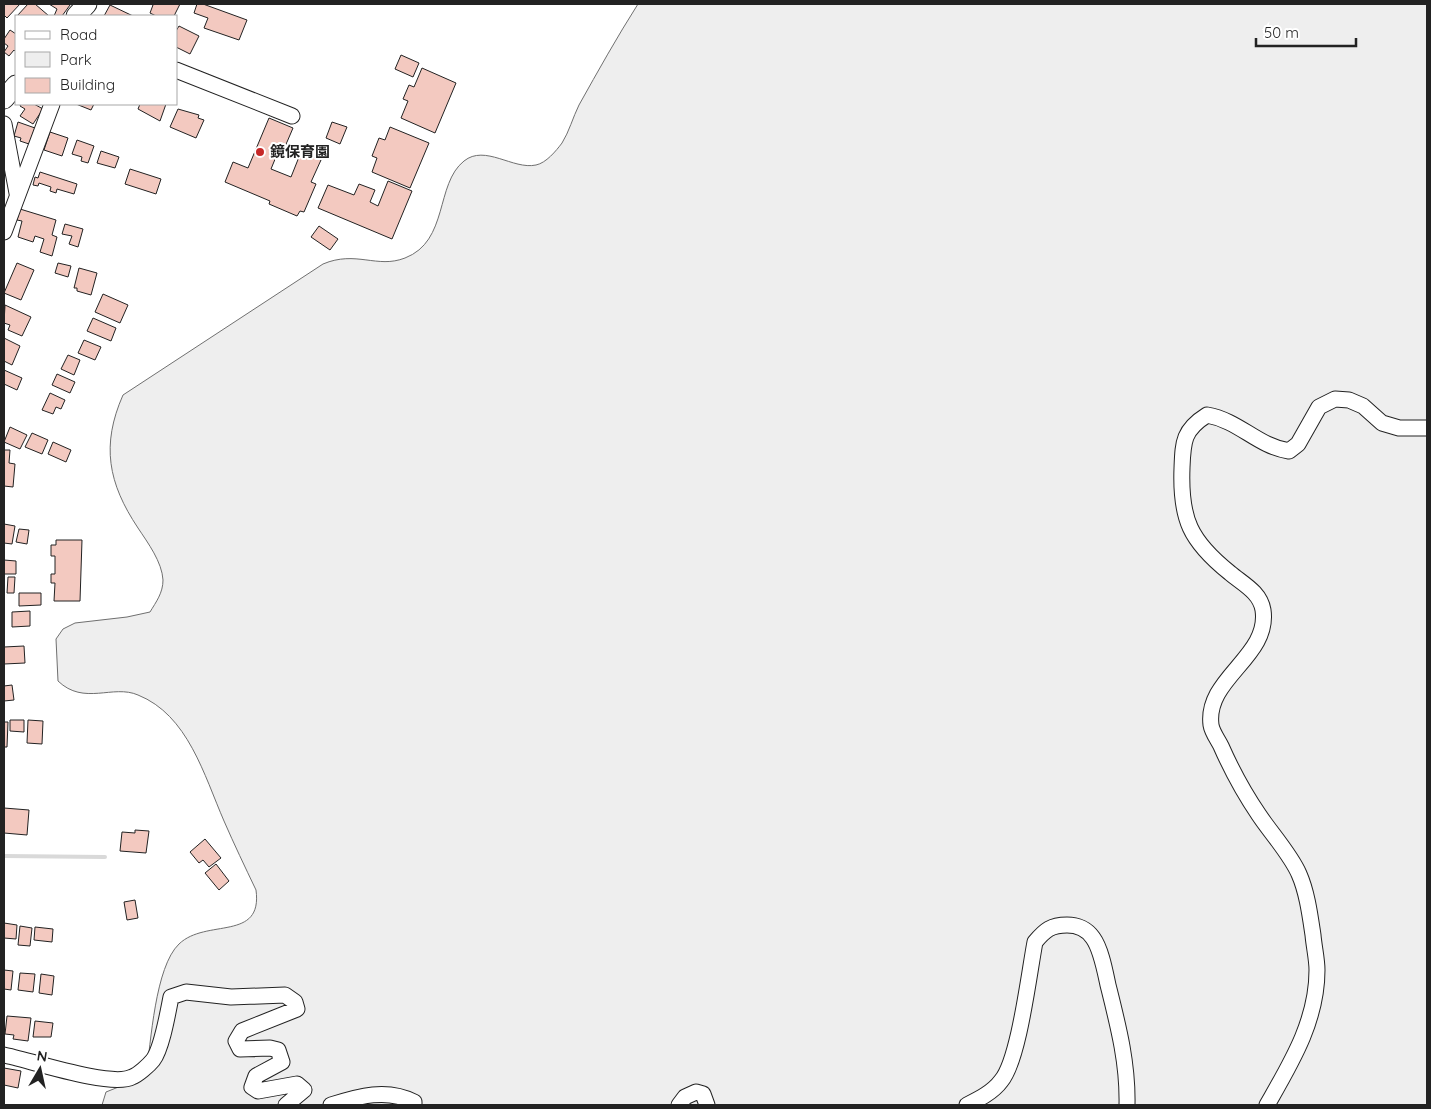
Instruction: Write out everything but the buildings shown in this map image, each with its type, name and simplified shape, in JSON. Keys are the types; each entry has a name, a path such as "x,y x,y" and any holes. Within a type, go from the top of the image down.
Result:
{"main road":[{"path":"77,15 87,4"},
{"path":"4,99 15,85"}],"street":[{"path":"178,71 292,116"},
{"path":"4,232 17,193 52,105"},
{"path":"4,124 17,193"},
{"path":"1268,1105 1301,1045 1314,1004 1317,970 1310,915 1299,873 1237,782 1211,726 1212,704 1223,684 1253,646 1261,632 1263,610 1255,592 1229,572 1200,544 1188,523 1181,498 1183,442 1192,424 1207,415 1223,418 1272,448 1289,451 1298,444 1318,407 1335,399 1349,400 1363,406 1382,423 1399,428 1427,428"},
{"path":"966,1105 986,1095 1002,1081 1013,1058 1036,942 1044,932 1054,925 1072,925 1086,930 1094,938 1105,970 1124,1049 1128,1080 1127,1105"},
{"path":"4,1054 40,1062 54,1068 115,1080 132,1078 153,1060 165,1026 171,997 186,992 231,997 285,995 295,1002 297,1008 242,1031 236,1041 240,1049 270,1048 278,1050 282,1062 256,1076 252,1086 258,1091 297,1084 304,1090 286,1105"},
{"path":"679,1105 685,1097 696,1092 703,1094 707,1105"},
{"path":"331,1105 387,1093 402,1096 414,1102 414,1105"}],"green space":[{"path":"638,4 1427,4 1427,1105 102,1105 106,1092 146,1076 159,987 164,970 179,944 190,936 242,923 251,917 256,906 256,890 201,766 182,732 170,717 155,704 138,695 128,692 88,694 68,688 58,681 56,639 63,629 75,623 127,617 150,612 162,589 163,580 160,566 128,511 114,479 110,447 116,413 123,395 323,264 346,259 395,261 419,250 429,239 435,226 449,183 455,171 464,161 472,156 490,156 527,166 540,164 547,159 562,143 579,105"}],"waterway":[{"path":"4,856 105,857"}],"place":[{"name":"鏡保育園","path":"260,152"}]}
